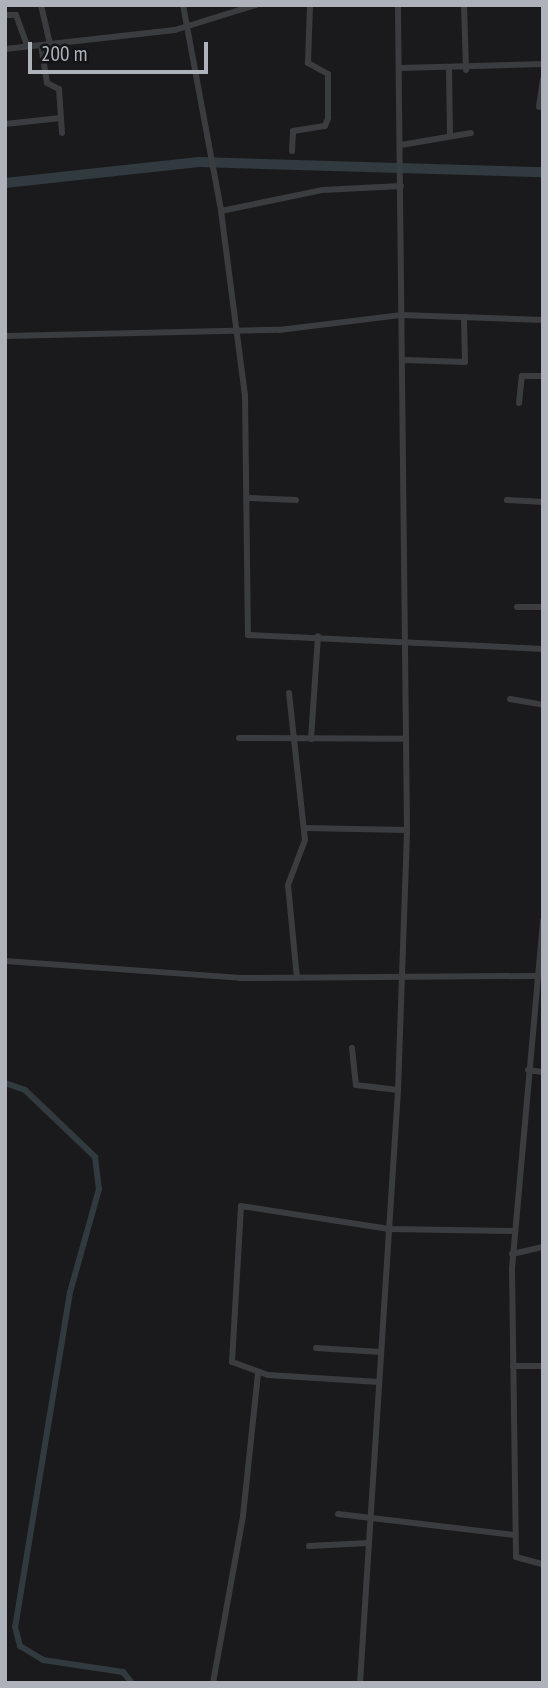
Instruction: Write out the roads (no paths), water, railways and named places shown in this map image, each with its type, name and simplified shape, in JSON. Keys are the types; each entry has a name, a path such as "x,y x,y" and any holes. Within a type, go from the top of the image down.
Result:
{"street":[{"path":"41,5 50,44"},
{"path":"183,5 215,171 237,332 250,498 248,635 406,640 543,649"},
{"path":"5,49 187,25 256,5"},
{"path":"292,151 293,131 325,125 328,118 328,74 308,63 310,5"},
{"path":"360,1683 398,1090 407,830 404,360 398,5"},
{"path":"464,5 466,70"},
{"path":"5,15 16,15 27,47"},
{"path":"41,45 48,87 59,89 62,133"},
{"path":"400,68 466,70 543,64"},
{"path":"449,70 450,135"},
{"path":"539,107 543,79"},
{"path":"5,124 61,118"},
{"path":"401,145 471,133"},
{"path":"221,211 322,190 401,186"},
{"path":"5,336 237,332 402,315 543,320"},
{"path":"404,360 465,362 464,317"},
{"path":"519,403 522,376 543,376"},
{"path":"250,498 296,500"},
{"path":"507,500 543,502"},
{"path":"517,607 543,607"},
{"path":"311,739 318,636"},
{"path":"289,694 305,851 290,870 288,885 297,978"},
{"path":"510,699 543,705"},
{"path":"239,738 405,739"},
{"path":"304,828 407,830"},
{"path":"543,921 512,1231 515,1535 519,1561 543,1564"},
{"path":"5,961 297,978 536,976"},
{"path":"352,1048 356,1085 398,1090"},
{"path":"528,1070 543,1072"},
{"path":"379,1382 258,1373 230,1357 241,1206 389,1229 512,1231"},
{"path":"513,1254 543,1247"},
{"path":"316,1348 381,1352"},
{"path":"513,1366 543,1366"},
{"path":"213,1683 243,1516 258,1373"},
{"path":"338,1514 515,1535"},
{"path":"309,1546 369,1543"}],"waterway":[{"path":"5,183 199,162 543,172"},
{"path":"5,1083 25,1090 95,1157 99,1189 70,1292 15,1627 20,1646 43,1660 123,1672 132,1683"}]}
